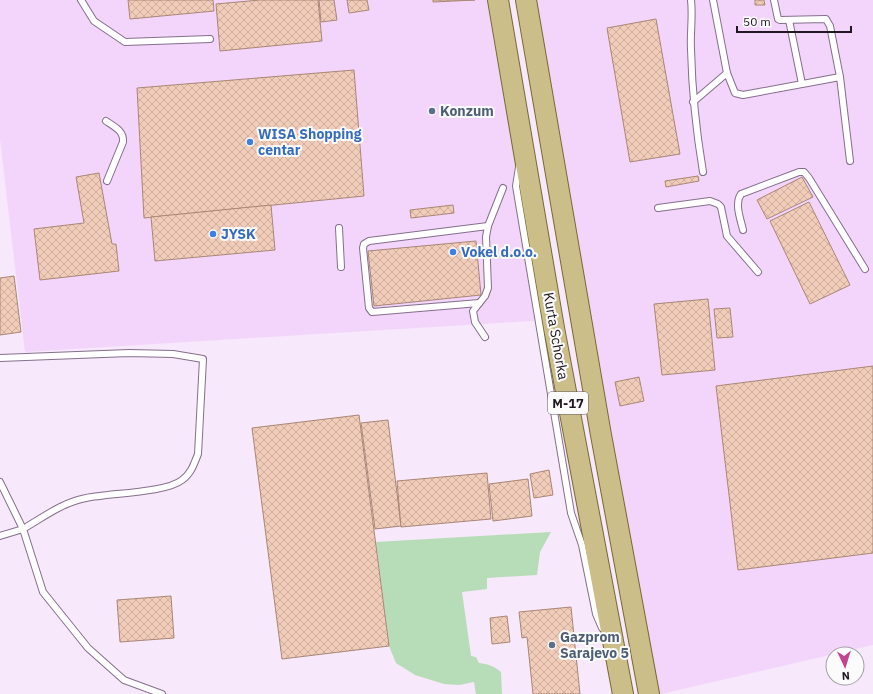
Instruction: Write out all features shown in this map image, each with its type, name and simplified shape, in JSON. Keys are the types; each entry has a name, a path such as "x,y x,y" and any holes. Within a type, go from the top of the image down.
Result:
{"main road":[{"name":"Kurta Schorka","path":"498,0 554,328 623,694"},
{"name":"Kurta Schorka","path":"526,0 603,443 649,694"}],"lane":[{"path":"80,0 94,21 125,42 210,39"},
{"path":"691,0 693,102 703,172"},
{"path":"713,0 727,73 735,93 743,95 840,77"},
{"path":"774,0 778,19 826,19 830,26 840,77 850,161"},
{"path":"789,20 802,84"},
{"path":"693,102 727,73"},
{"path":"106,121 121,132 123,137 123,142 107,181"},
{"path":"743,230 738,204 738,198 741,194 799,172 804,172 865,269"},
{"path":"485,337 475,322 473,311 485,296 488,288 486,245 488,226 503,188"},
{"path":"658,208 710,201 718,204 721,207 727,236 758,272"},
{"path":"479,303 372,312 369,308 363,248 364,244 369,241 488,226"},
{"path":"339,228 342,267"},
{"path":"0,358 129,353 172,354 203,360 198,454 192,469 182,481 163,488 85,498 65,505 23,529 0,536"},
{"path":"0,482 23,529 43,592 88,648 124,680 162,694"}],"shaded area":[{"path":"0,0 487,0 518,178 547,320 25,352 0,139"},
{"path":"527,0 873,0 873,645 865,647 825,646 825,656 661,694 650,694"}],"green space":[{"path":"551,532 540,552 537,575 487,578 487,589 462,592 471,656 476,657 479,663 496,668 501,672 502,694 476,694 474,682 459,685 444,684 415,675 396,663 389,646 376,542"}],"building":[{"path":"128,0 213,0 214,11 130,19"},
{"path":"260,0 318,0 322,41 220,51 216,4"},
{"path":"319,0 334,0 337,20 321,22"},
{"path":"347,0 367,0 369,10 349,13"},
{"path":"433,0 475,0 433,2"},
{"path":"755,0 764,0 765,5 755,5"},
{"path":"656,19 680,154 630,162 607,28"},
{"name":"WISA Shopping centar","path":"354,70 364,196 144,218 137,88"},
{"path":"99,173 112,244 116,244 119,271 40,280 34,229 84,223 76,177"},
{"path":"698,176 699,181 666,187 665,181"},
{"path":"802,177 813,197 767,219 757,200"},
{"path":"809,202 850,285 810,304 770,221"},
{"name":"JYSK","path":"271,205 275,250 155,261 151,217"},
{"path":"453,205 454,213 411,218 410,210"},
{"path":"476,241 481,295 374,306 368,251"},
{"path":"14,276 21,332 0,335 0,278"},
{"path":"708,299 715,370 662,375 654,304"},
{"path":"730,308 733,337 717,338 714,309"},
{"path":"873,366 873,553 738,570 716,386"},
{"path":"639,377 644,401 620,406 615,382"},
{"path":"359,415 389,646 282,659 252,428"},
{"path":"388,420 401,526 375,529 361,423"},
{"path":"549,470 553,495 534,498 530,474"},
{"path":"487,473 491,519 401,527 397,481"},
{"path":"528,479 532,516 493,521 489,484"},
{"path":"171,596 174,638 120,642 117,600"},
{"name":"Gazprom Sarajevo 5","path":"571,607 580,694 533,694 527,637 522,638 519,612"},
{"path":"507,616 510,642 492,644 490,618"}],"place":[{"name":"Konzum","path":"432,111"},
{"name":"WISA Shopping centar","path":"250,142"},
{"name":"JYSK","path":"213,234"},
{"name":"Vokel d.o.o.","path":"453,252"},
{"name":"Gazprom Sarajevo 5","path":"552,645"}]}
